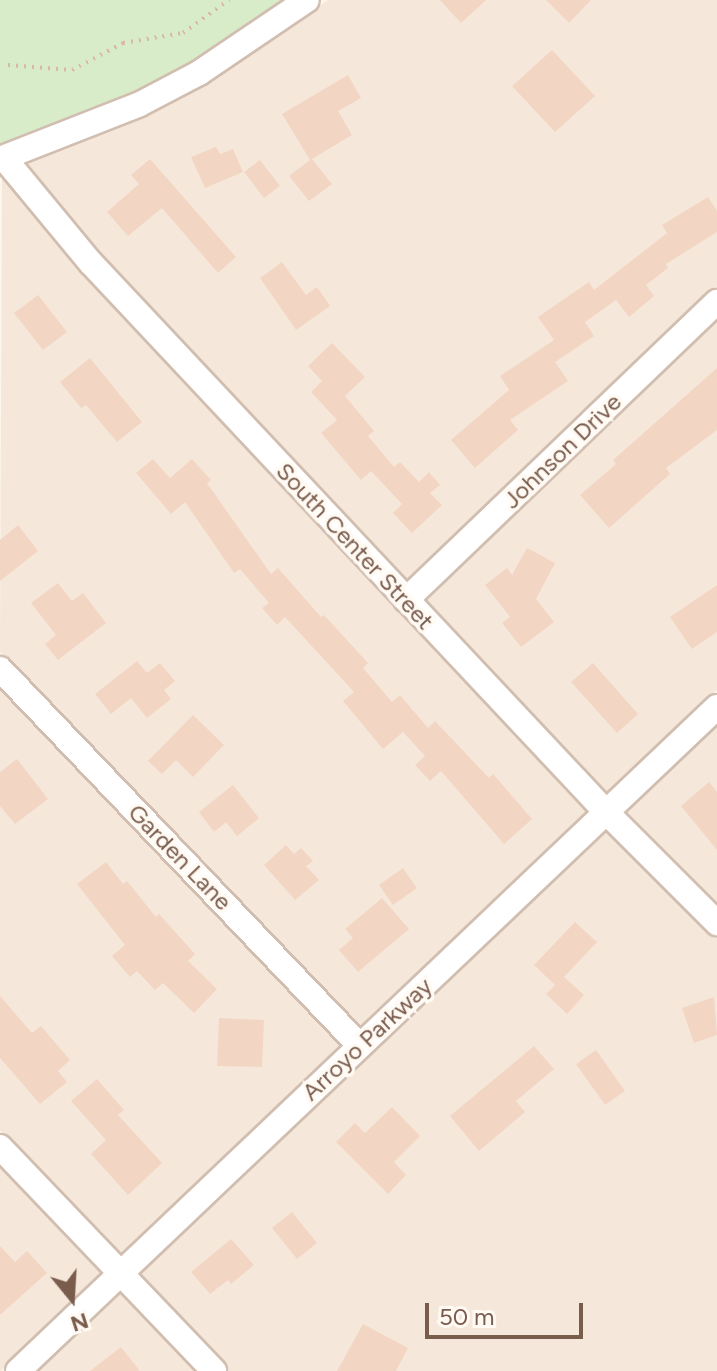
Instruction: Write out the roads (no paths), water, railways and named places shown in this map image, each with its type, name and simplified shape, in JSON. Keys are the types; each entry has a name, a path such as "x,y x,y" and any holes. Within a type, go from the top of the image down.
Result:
{"street":[{"path":"2,159 113,116 187,80 307,0"},
{"name":"South Center Street","path":"2,159 91,263 406,600 607,813 717,923"},
{"name":"Johnson Drive","path":"406,600 717,302"},
{"name":"Garden Lane","path":"0,669 360,1046"},
{"name":"Arroyo Parkway","path":"18,1371 717,707"},
{"path":"0,1147 214,1371"}]}
